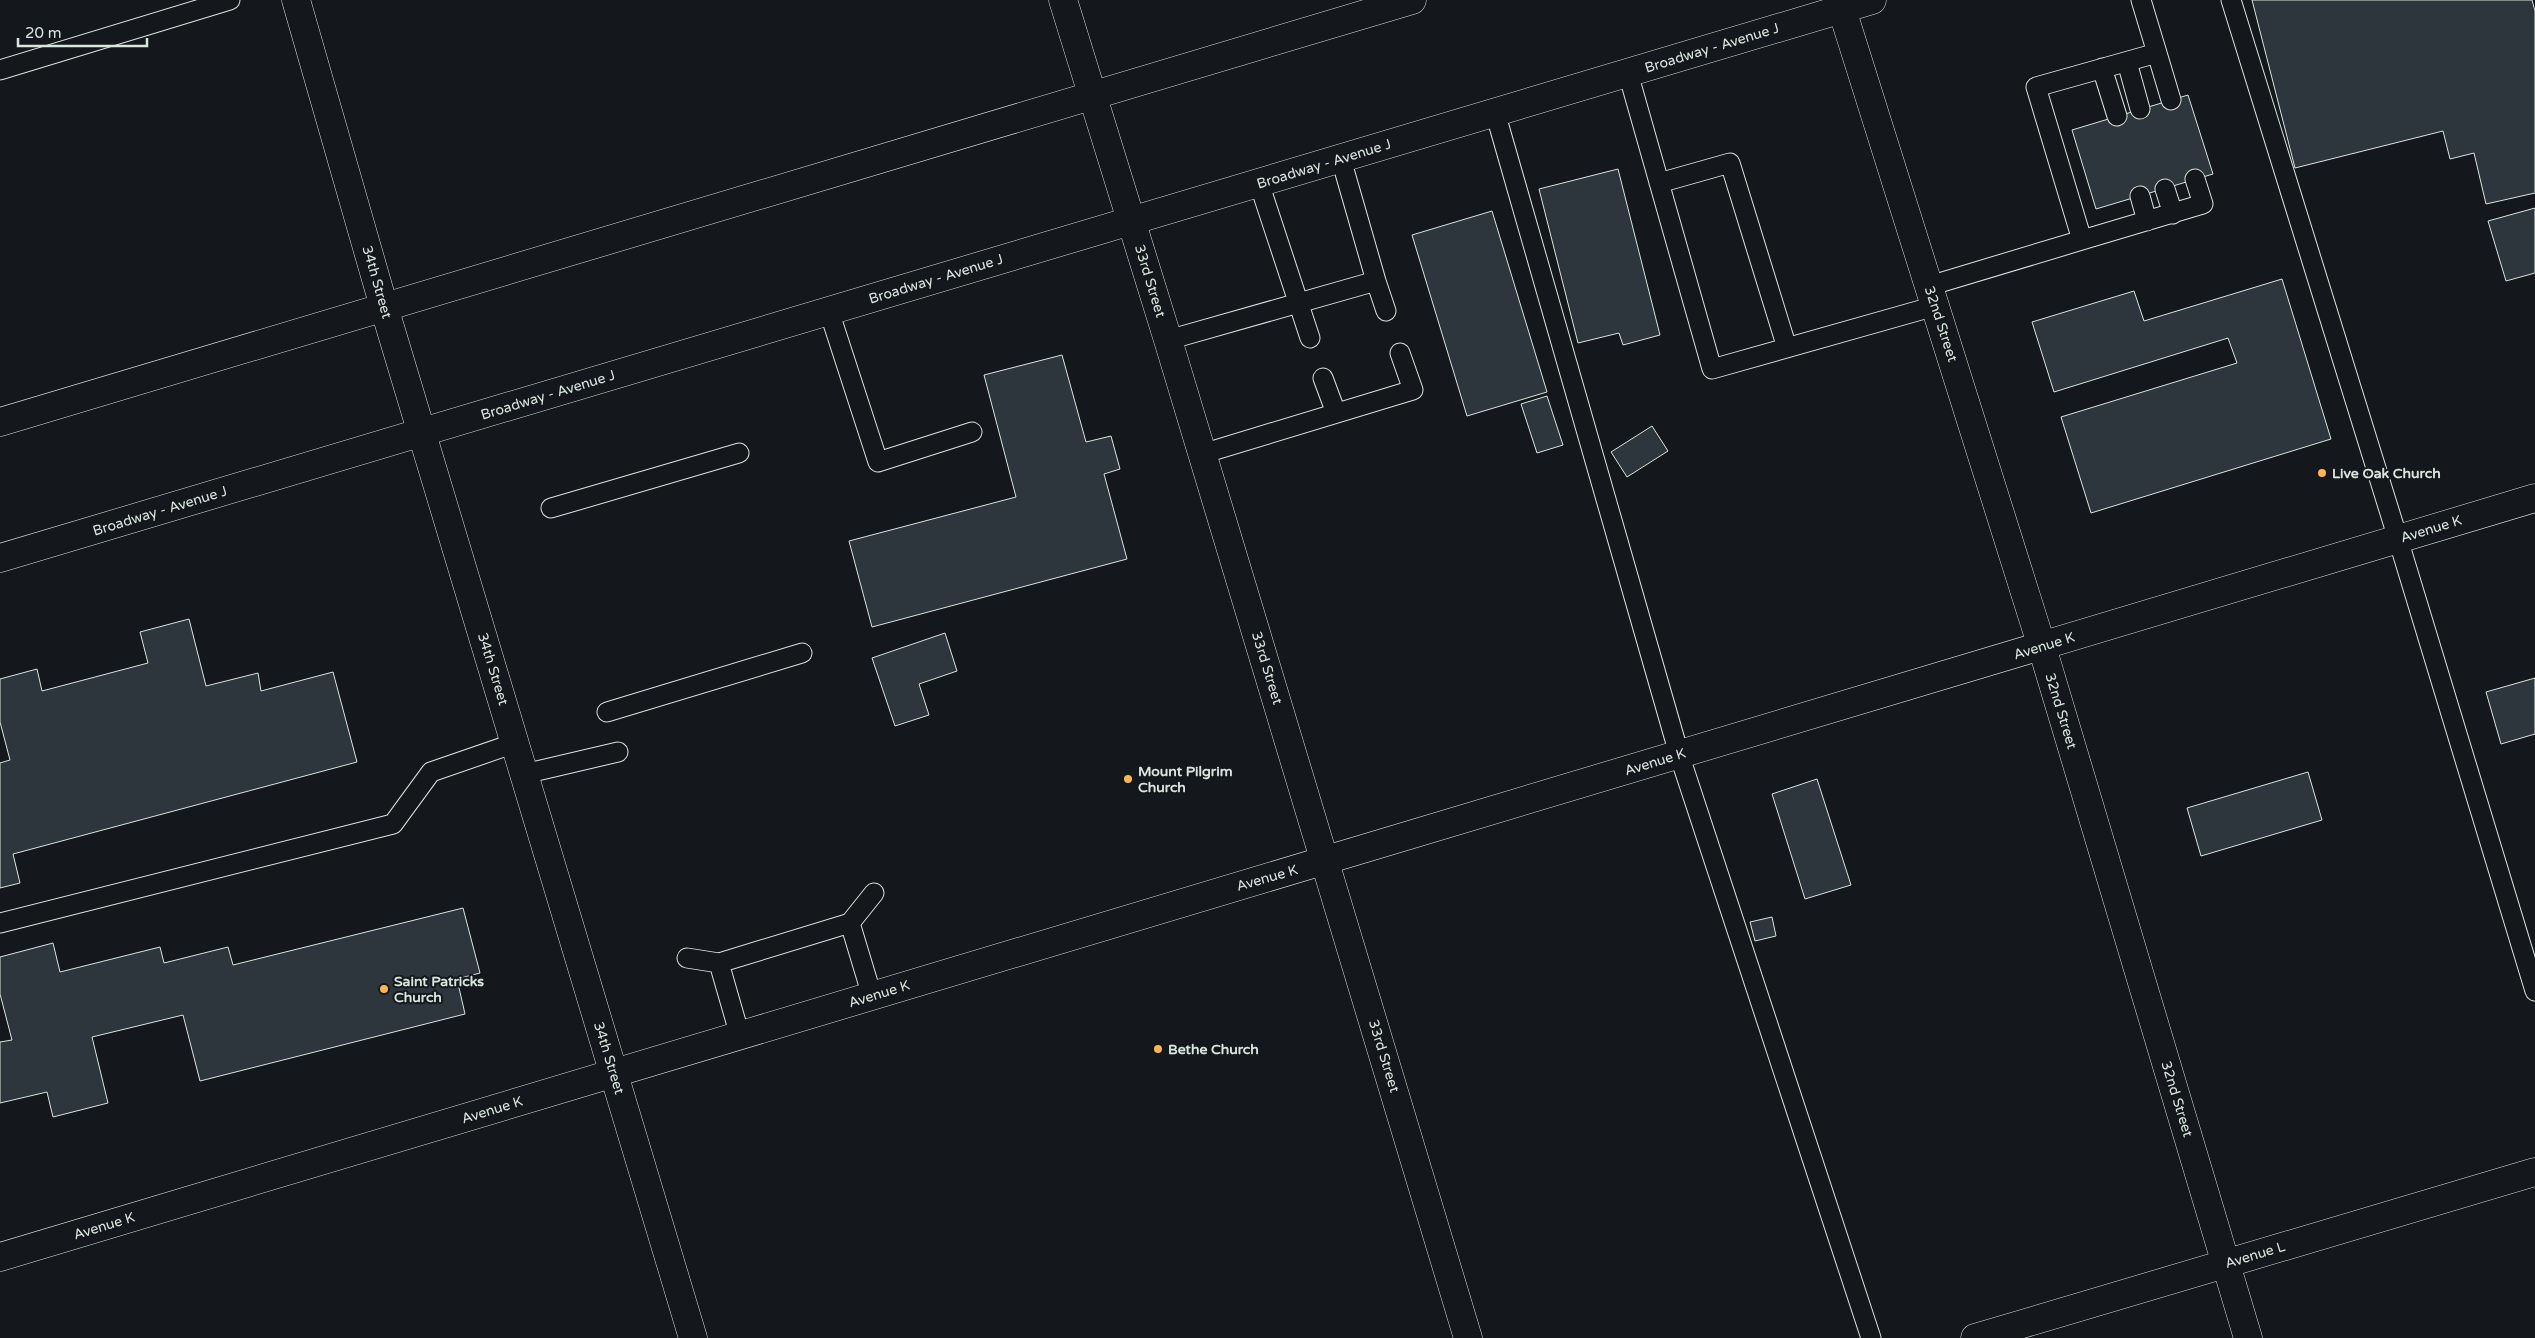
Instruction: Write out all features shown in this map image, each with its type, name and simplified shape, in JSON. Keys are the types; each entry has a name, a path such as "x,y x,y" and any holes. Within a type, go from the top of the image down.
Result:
{"street":[{"name":"34th Street","path":"296,0 384,307 694,1338"},
{"name":"33rd Street","path":"1063,0 1132,221 1468,1338"},
{"path":"0,422 1092,95 1377,5 1412,0"},
{"name":"Broadway - Avenue J","path":"0,558 1341,159 1628,72 1840,5 1872,0"},
{"name":"32nd Street","path":"1840,5 2042,647 2248,1338"},
{"name":"Avenue K","path":"0,1257 2535,498"},
{"name":"Avenue L","path":"1975,1338 2535,1172"}],"lane":[{"path":"0,70 230,0"},
{"path":"2141,0 2171,100"},
{"path":"2231,0 2398,539 2535,991"},
{"path":"2082,240 2036,87 2157,53"},
{"path":"2127,62 2140,109"},
{"path":"2102,68 2117,116"},
{"path":"1628,72 1712,369 1788,348 2082,240 2203,204 2195,179"},
{"path":"1495,112 1679,754 1871,1338"},
{"path":"1341,159 1386,311"},
{"path":"1659,183 1730,163 1788,348"},
{"path":"1259,183 1310,338"},
{"path":"2165,189 2173,214"},
{"path":"2140,196 2147,221"},
{"path":"1168,340 1376,281"},
{"path":"829,311 878,462 972,432"},
{"path":"1202,454 1413,390 1400,353"},
{"path":"1323,378 1336,413"},
{"path":"551,508 739,453"},
{"path":"608,712 802,653"},
{"path":"0,923 393,824 431,772 515,743"},
{"path":"524,774 618,752"},
{"path":"687,958 719,963 850,923 874,893"},
{"path":"850,923 872,996"},
{"path":"719,963 740,1036"}],"building":[{"path":"2252,0 2532,0 2535,11 2535,193 2486,204 2474,153 2450,159 2443,131 2295,168"},
{"path":"2188,95 2213,174 2096,209 2072,130"},
{"path":"1618,169 1660,335 1623,345 1619,333 1578,343 1539,189"},
{"path":"2535,208 2535,273 2506,281 2488,221"},
{"path":"1492,211 1547,392 1467,416 1412,235"},
{"path":"2282,279 2331,439 2091,513 2061,417 2237,363 2228,338 2054,392 2032,322 2134,291 2144,321"},
{"path":"1062,355 1086,442 1111,436 1120,469 1104,474 1127,559 872,627 849,541 1016,497 984,375"},
{"path":"1547,396 1563,445 1537,453 1521,404"},
{"path":"1652,426 1668,451 1627,477 1611,452"},
{"path":"189,619 206,686 258,673 261,691 333,672 357,762 13,854 20,883 0,888 0,763 10,760 0,722 0,679 37,669 42,691 148,663 140,632"},
{"path":"945,633 957,671 919,684 929,715 895,726 872,658"},
{"path":"2535,678 2535,734 2501,744 2486,692"},
{"path":"2308,772 2322,820 2201,856 2187,808"},
{"path":"1817,779 1851,885 1805,899 1772,794"},
{"path":"463,908 480,973 457,979 465,1014 200,1081 183,1015 92,1037 108,1103 53,1117 47,1092 0,1103 0,1042 12,1040 0,994 0,957 53,943 60,972 160,947 164,963 228,947 233,965"},
{"path":"1772,917 1776,936 1755,941 1750,922"}],"place":[{"name":"Live Oak Church","path":"2322,473"},
{"name":"Mount Pilgrim Church","path":"1128,779"},
{"name":"Saint Patricks Church","path":"384,989"},
{"name":"Bethe Church","path":"1158,1049"}]}
